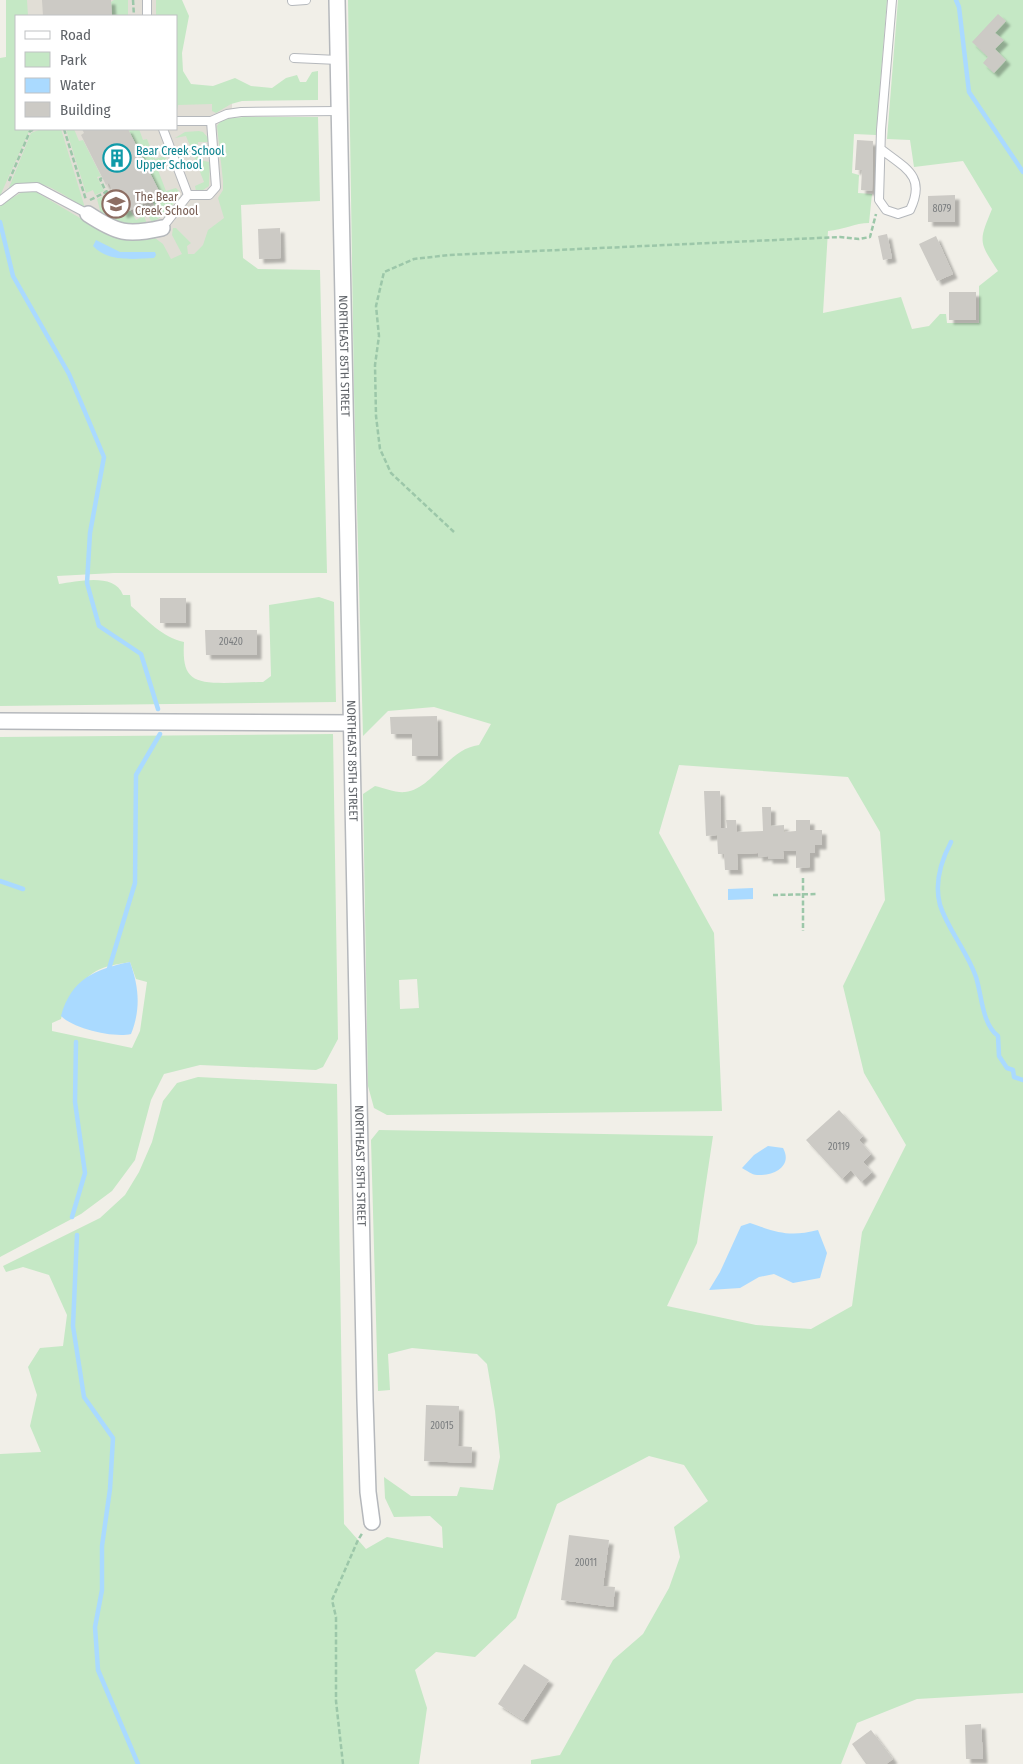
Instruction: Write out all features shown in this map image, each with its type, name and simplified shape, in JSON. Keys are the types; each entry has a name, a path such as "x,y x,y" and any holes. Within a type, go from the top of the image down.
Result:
{"street":[{"name":"NORTHEAST 85TH STREET","path":"337,0 365,1400 368,1492 372,1522"},
{"path":"87,208 110,229 141,233 162,228"},
{"path":"0,722 351,723"}],"lane":[{"path":"147,0 147,15"},
{"path":"292,1 306,0"},
{"path":"882,150 906,167 915,179 917,196 910,210 898,214 886,210 879,200 882,150 881,130 892,0"},
{"path":"294,58 338,60"},
{"path":"178,122 211,121 227,114 240,112 339,111"},
{"path":"188,195 209,195 216,186 211,121"},
{"path":"162,130 188,195"},
{"path":"3,198 17,188 37,187 87,208"},
{"path":"162,228 188,195"}],"path":[{"path":"133,0 134,15"},
{"path":"3,198 30,131 32,130"},
{"path":"64,130 87,208 106,192"},
{"path":"102,178 100,179 106,192 108,191 112,198 115,197"},
{"path":"454,532 391,473 380,449 376,416 375,365 379,336 376,306 384,272 414,259 449,255 840,237 859,239 870,237 879,200"},
{"path":"803,878 803,930"},
{"path":"773,895 818,894"},
{"path":"343,1764 336,1701 336,1617 332,1600 358,1540 372,1522"}],"shaded area":[{"name":"The Bear Creek School","path":"14,0 172,0 172,15 15,15 15,68"},
{"name":"The Bear Creek School","path":"0,68 15,68 15,130 178,130 178,92 232,90 232,279 0,279"}],"green space":[{"path":"6,0 27,0 28,15 15,15 15,130 30,130 0,196 0,58 6,57"},
{"path":"114,0 128,0 128,15 112,15 111,2"},
{"path":"156,0 182,0 189,16 182,53 183,71 191,84 213,86 235,78 251,86 272,88 286,78 297,75 300,82 306,82 312,72 318,71 318,100 242,101 231,104 216,113 212,111 212,104 178,105 178,15 156,15"},
{"path":"348,0 887,0 876,135 854,134 852,173 859,175 858,193 872,194 869,223 828,231 823,313 901,297 912,329 929,326 940,314 946,314 947,323 979,323 979,286 998,271 984,247 983,241 983,235 992,209 963,161 914,167 910,140 887,139 898,0 1023,0 1023,1693 917,1699 857,1723 841,1764 531,1764 531,1760 560,1755 613,1660 643,1634 669,1588 680,1557 674,1527 708,1501 684,1465 649,1456 557,1504 516,1618 475,1657 436,1652 415,1670 427,1708 419,1764 0,1764 0,1454 41,1452 30,1426 37,1395 28,1367 40,1348 63,1346 67,1315 49,1275 23,1267 6,1272 3,1266 100,1218 125,1195 139,1172 152,1142 163,1101 177,1083 198,1077 337,1084 344,1524 366,1549 387,1537 443,1548 442,1527 430,1516 394,1517 385,1498 384,1477 411,1496 457,1496 460,1487 493,1490 500,1457 487,1364 477,1354 412,1348 388,1354 390,1390 378,1391 371,1140 379,1130 713,1136 697,1243 667,1306 756,1325 811,1329 852,1306 862,1232 906,1145 864,1073 843,986 885,900 880,832 848,777 679,765 659,833 714,933 722,1111 387,1115 374,1108 368,1086 363,794 375,786 401,792 415,789 424,784 458,754 468,748 479,745 491,724 434,707 388,711 363,736 354,392","holes":["417,979 419,1008 400,1009 399,980"]},
{"path":"244,117 318,117 320,201 241,205 243,258 258,269 320,270 327,573 114,573 57,576 59,584 94,580 104,581 112,583 123,595 130,595 131,606 149,622 169,637 184,642 185,663 190,675 196,679 212,683 263,682 271,676 269,605 319,597 334,602 336,702 0,706 0,205 24,191 36,192 112,237 131,240 155,238 163,244 171,259 182,254 172,235 173,228 176,228 191,243 187,246 188,254 194,254 203,245 208,230 224,218 218,198 223,190 223,181 217,126 222,119"},
{"path":"38,130 61,130 85,208 57,191 39,184 29,183 8,190 31,133"},
{"path":"66,130 74,130 79,141 83,140 101,176 97,177 104,191 95,195 93,190 86,193"},
{"path":"128,130 139,130 143,140 147,139 155,159 165,156 167,161 156,165 166,191 176,188 179,191 172,205 152,223 147,213 156,209 152,200 161,195"},
{"path":"185,132 203,132 209,139 208,142 198,142 198,160 210,162 209,186 203,190 196,191 195,186 204,182 186,136 175,138"},
{"path":"108,194 111,201 116,199 123,214 130,210 136,220 144,216 147,224 124,226 101,214 97,199"},
{"path":"333,734 338,1039 323,1067 316,1070 200,1065 164,1074 151,1100 135,1160 112,1191 81,1214 0,1257 0,737","holes":["130,962 136,979 147,982 140,1031 132,1048 52,1031 52,1023 61,1019 66,1004 75,991 93,973 105,967"]}],"water":[{"path":"96,240 120,252 155,252 156,255 154,258 130,259 113,257 106,255 93,246"},
{"path":"753,888 753,899 728,900 728,889"},
{"path":"130,962 138,998 131,1034 115,1035 94,1031 75,1025 61,1016 65,1003 78,984 95,972"},
{"path":"768,1146 783,1148 786,1160 780,1169 770,1174 757,1175 742,1168 754,1155"},
{"path":"750,1223 784,1233 818,1230 827,1253 820,1278 793,1283 774,1274 759,1277 740,1288 709,1290 720,1272 741,1226"}],"building":[{"path":"42,0 111,0 112,15 43,15"},
{"path":"998,14 1006,21 995,33 1004,40 995,49 1006,60 994,73 983,63 988,57 972,42"},
{"name":"Bear Creek School Upper School","path":"82,130 128,130 161,195 123,214 109,183 106,185 81,135 84,133"},
{"path":"857,140 873,141 872,191 861,190 862,170 855,170"},
{"path":"955,195 955,222 928,222 928,196"},
{"path":"280,228 281,258 259,259 258,229"},
{"path":"887,234 892,258 883,260 878,236"},
{"path":"936,236 953,274 937,281 919,244"},
{"path":"949,292 976,292 976,320 949,320"},
{"path":"160,598 186,598 186,623 160,623"},
{"path":"205,630 257,630 257,655 206,655"},
{"path":"437,716 438,756 412,756 412,734 391,734 390,717"},
{"path":"704,791 720,791 721,828 727,828 726,820 736,820 737,832 763,831 762,807 771,807 771,826 784,825 784,832 796,831 796,820 810,820 810,830 822,830 822,845 815,845 815,853 810,853 810,867 796,868 796,851 783,851 784,859 768,859 768,856 758,857 758,853 737,854 738,870 725,870 724,854 718,854 717,835 706,836"},
{"path":"839,1110 863,1136 859,1140 871,1154 863,1162 872,1172 861,1182 851,1170 842,1179 806,1140"},
{"path":"426,1405 459,1406 458,1446 472,1447 471,1463 424,1461"},
{"path":"569,1535 609,1540 603,1586 615,1587 613,1607 561,1600"},
{"path":"524,1664 549,1680 523,1720 498,1704"},
{"path":"981,1724 983,1759 966,1759 965,1725"},
{"path":"871,1730 893,1759 886,1764 866,1764 852,1744"}],"waterway":[{"path":"956,0 959,7 969,92 1023,172"},
{"path":"0,222 13,276 69,374 104,457 90,533 87,583 99,626 141,654 158,709"},
{"path":"108,972 135,883 136,775 160,734"},
{"path":"951,842 944,857 938,880 940,905 976,977 983,1009 989,1024 998,1036 999,1056 1007,1068 1013,1070 1014,1077 1023,1080"},
{"path":"0,881 23,889"},
{"path":"72,1217 85,1173 75,1102 76,1042"},
{"path":"77,1235 73,1326 84,1397 113,1438 110,1489 102,1546 102,1590 95,1627 98,1670 138,1764"}],"place":[{"name":"Bear Creek School Upper School","path":"117,158"},
{"name":"The Bear Creek School","path":"116,204"}]}
